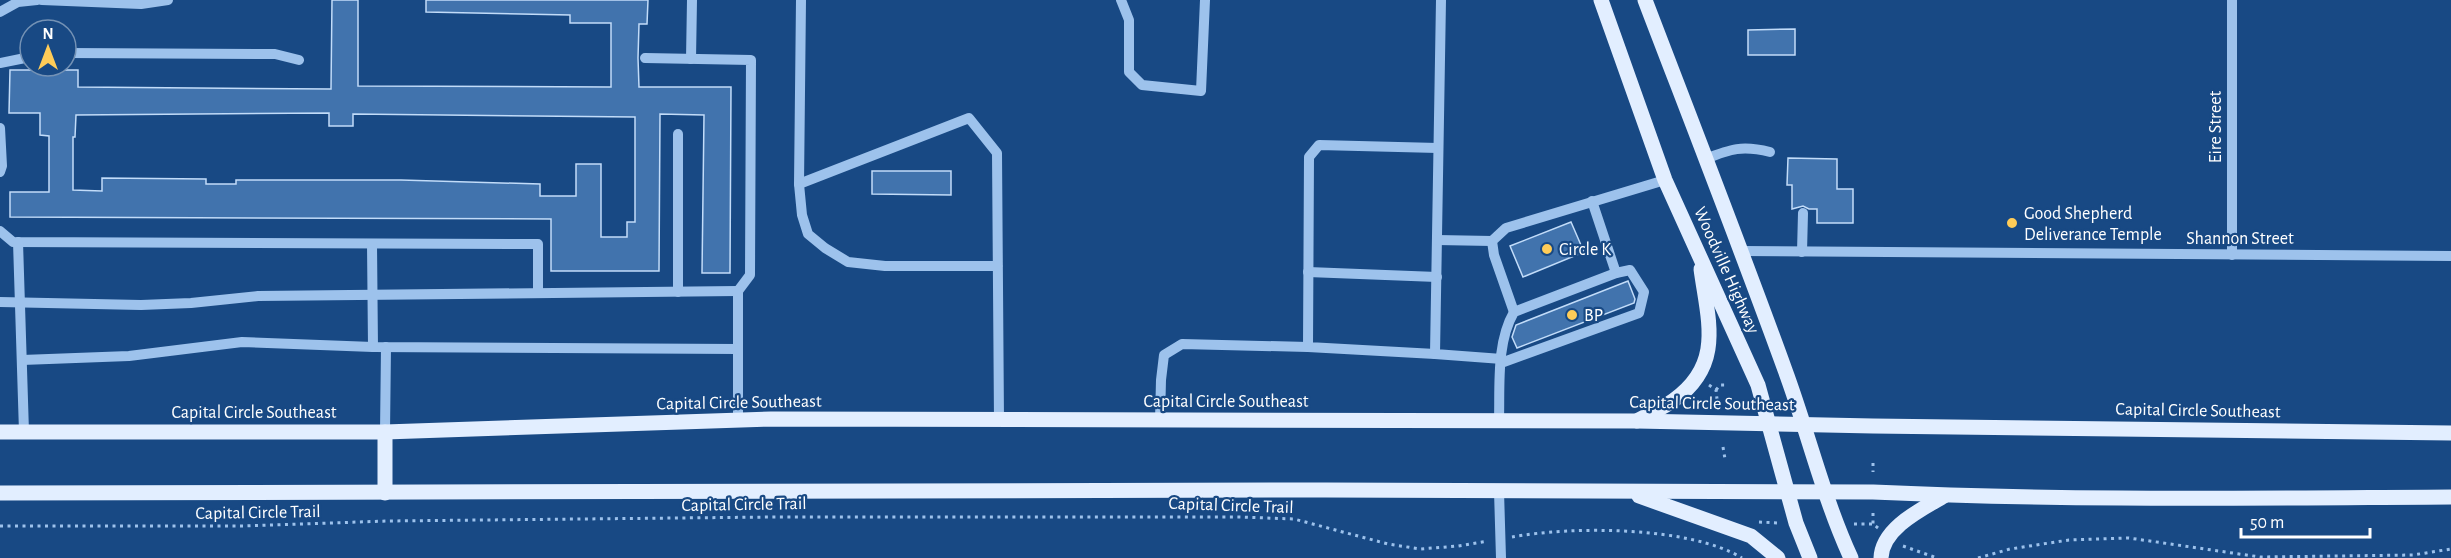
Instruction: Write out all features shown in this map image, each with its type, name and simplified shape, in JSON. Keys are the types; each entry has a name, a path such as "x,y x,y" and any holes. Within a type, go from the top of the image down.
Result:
{"main road":[{"name":"Woodville Highway","path":"1601,0 1665,180 1758,385 1796,523 1810,558"},
{"name":"Woodville Highway","path":"1646,0 1742,251 1835,524 1851,558"},
{"path":"1637,421 1674,400 1697,377 1709,352 1710,335 1700,255"},
{"name":"Capital Circle Southeast","path":"0,432 385,432 738,420 1160,420 1637,421 1769,425 2451,433"},
{"path":"385,432 385,493"},
{"path":"0,494 1499,491 2451,497"},
{"path":"1628,492 1751,536 1778,558"},
{"path":"1881,558 1890,537 1897,528 1913,514 1944,495"}],"street":[{"path":"0,12 18,2 37,0"},
{"path":"42,0 141,4 168,0"},
{"path":"692,0 692,59"},
{"path":"801,0 800,184 802,215 808,234 848,262 885,266 998,266"},
{"path":"1121,0 1129,20 1129,72 1142,86 1201,91 1205,0"},
{"path":"1435,354 1441,0"},
{"name":"Eire Street","path":"2232,0 2232,255"},
{"path":"78,53 274,54 299,60"},
{"path":"645,58 751,60 750,275 738,291 738,420"},
{"path":"0,63 18,59"},
{"path":"800,184 969,118 997,153 999,420"},
{"path":"0,128 2,166 0,172"},
{"path":"678,134 678,292"},
{"path":"1308,347 1309,157 1319,145 1438,148"},
{"path":"1705,159 1735,148 1753,148 1770,152"},
{"path":"1437,240 1492,241 1506,228 1665,180"},
{"path":"1592,201 1616,273"},
{"path":"1802,252 1803,213"},
{"path":"0,231 13,242 538,244 538,293"},
{"path":"1492,241 1494,255 1514,312"},
{"path":"18,242 24,432"},
{"path":"372,244 373,347"},
{"name":"Shannon Street","path":"1742,251 2451,256"},
{"path":"1160,420 1164,355 1182,344 1308,347 1435,354 1501,361 1639,313 1644,292 1630,270 1616,273 1514,312 1507,324 1501,361 1499,421"},
{"path":"1308,272 1437,277"},
{"path":"0,302 141,305 191,303 258,296 738,291"},
{"path":"22,360 129,356 242,342 373,347 738,349"},
{"path":"385,432 386,347"},
{"path":"1499,491 1501,558"}],"path":[{"path":"1717,399 1716,390 1720,386 1727,386"},
{"path":"1723,447 1725,459"},
{"path":"1873,463 1873,472"},
{"path":"1873,513 1873,524"},
{"name":"Capital Circle Trail","path":"0,526 243,526 388,520 750,517 1239,517 1293,519 1388,544 1419,549 1485,541"},
{"path":"1854,524 1873,524 1879,529"},
{"path":"1515,536 1581,530 1644,534 1685,538 1729,550 1742,558"},
{"path":"1978,558 2010,549 2058,541 2129,538 2260,557 2413,555 2451,549"},
{"path":"1896,542 1911,550 1937,558"}],"building":[{"path":"332,0 358,0 358,86 611,87 611,23 570,23 570,15 426,12 426,0 648,0 647,24 639,24 639,87 731,87 730,273 702,273 704,115 660,114 659,271 551,271 551,219 10,217 10,192 49,192 49,136 40,135 40,113 9,113 10,70 18,70 18,78 78,78 78,87 331,89","holes":["329,113 329,126 353,126 353,114 635,117 635,222 627,222 627,237 601,237 601,164 576,164 576,196 540,196 540,184 401,180 236,180 236,184 206,184 206,179 102,178 102,191 73,190 73,137 75,137 76,115"]},
{"path":"1795,29 1795,55 1748,55 1748,30"},
{"path":"1788,158 1837,159 1837,189 1853,189 1853,223 1817,223 1817,209 1803,206 1792,209 1792,185 1787,185"},
{"path":"872,171 951,171 951,195 872,194"},
{"name":"Circle K","path":"1571,222 1584,252 1523,277 1510,246"},
{"name":"BP","path":"1628,281 1635,299 1634,303 1517,348 1512,337 1516,325"}],"place":[{"name":"Good Shepherd Deliverance Temple","path":"2012,223"},
{"name":"Circle K","path":"1547,249"},
{"name":"BP","path":"1572,315"}]}
